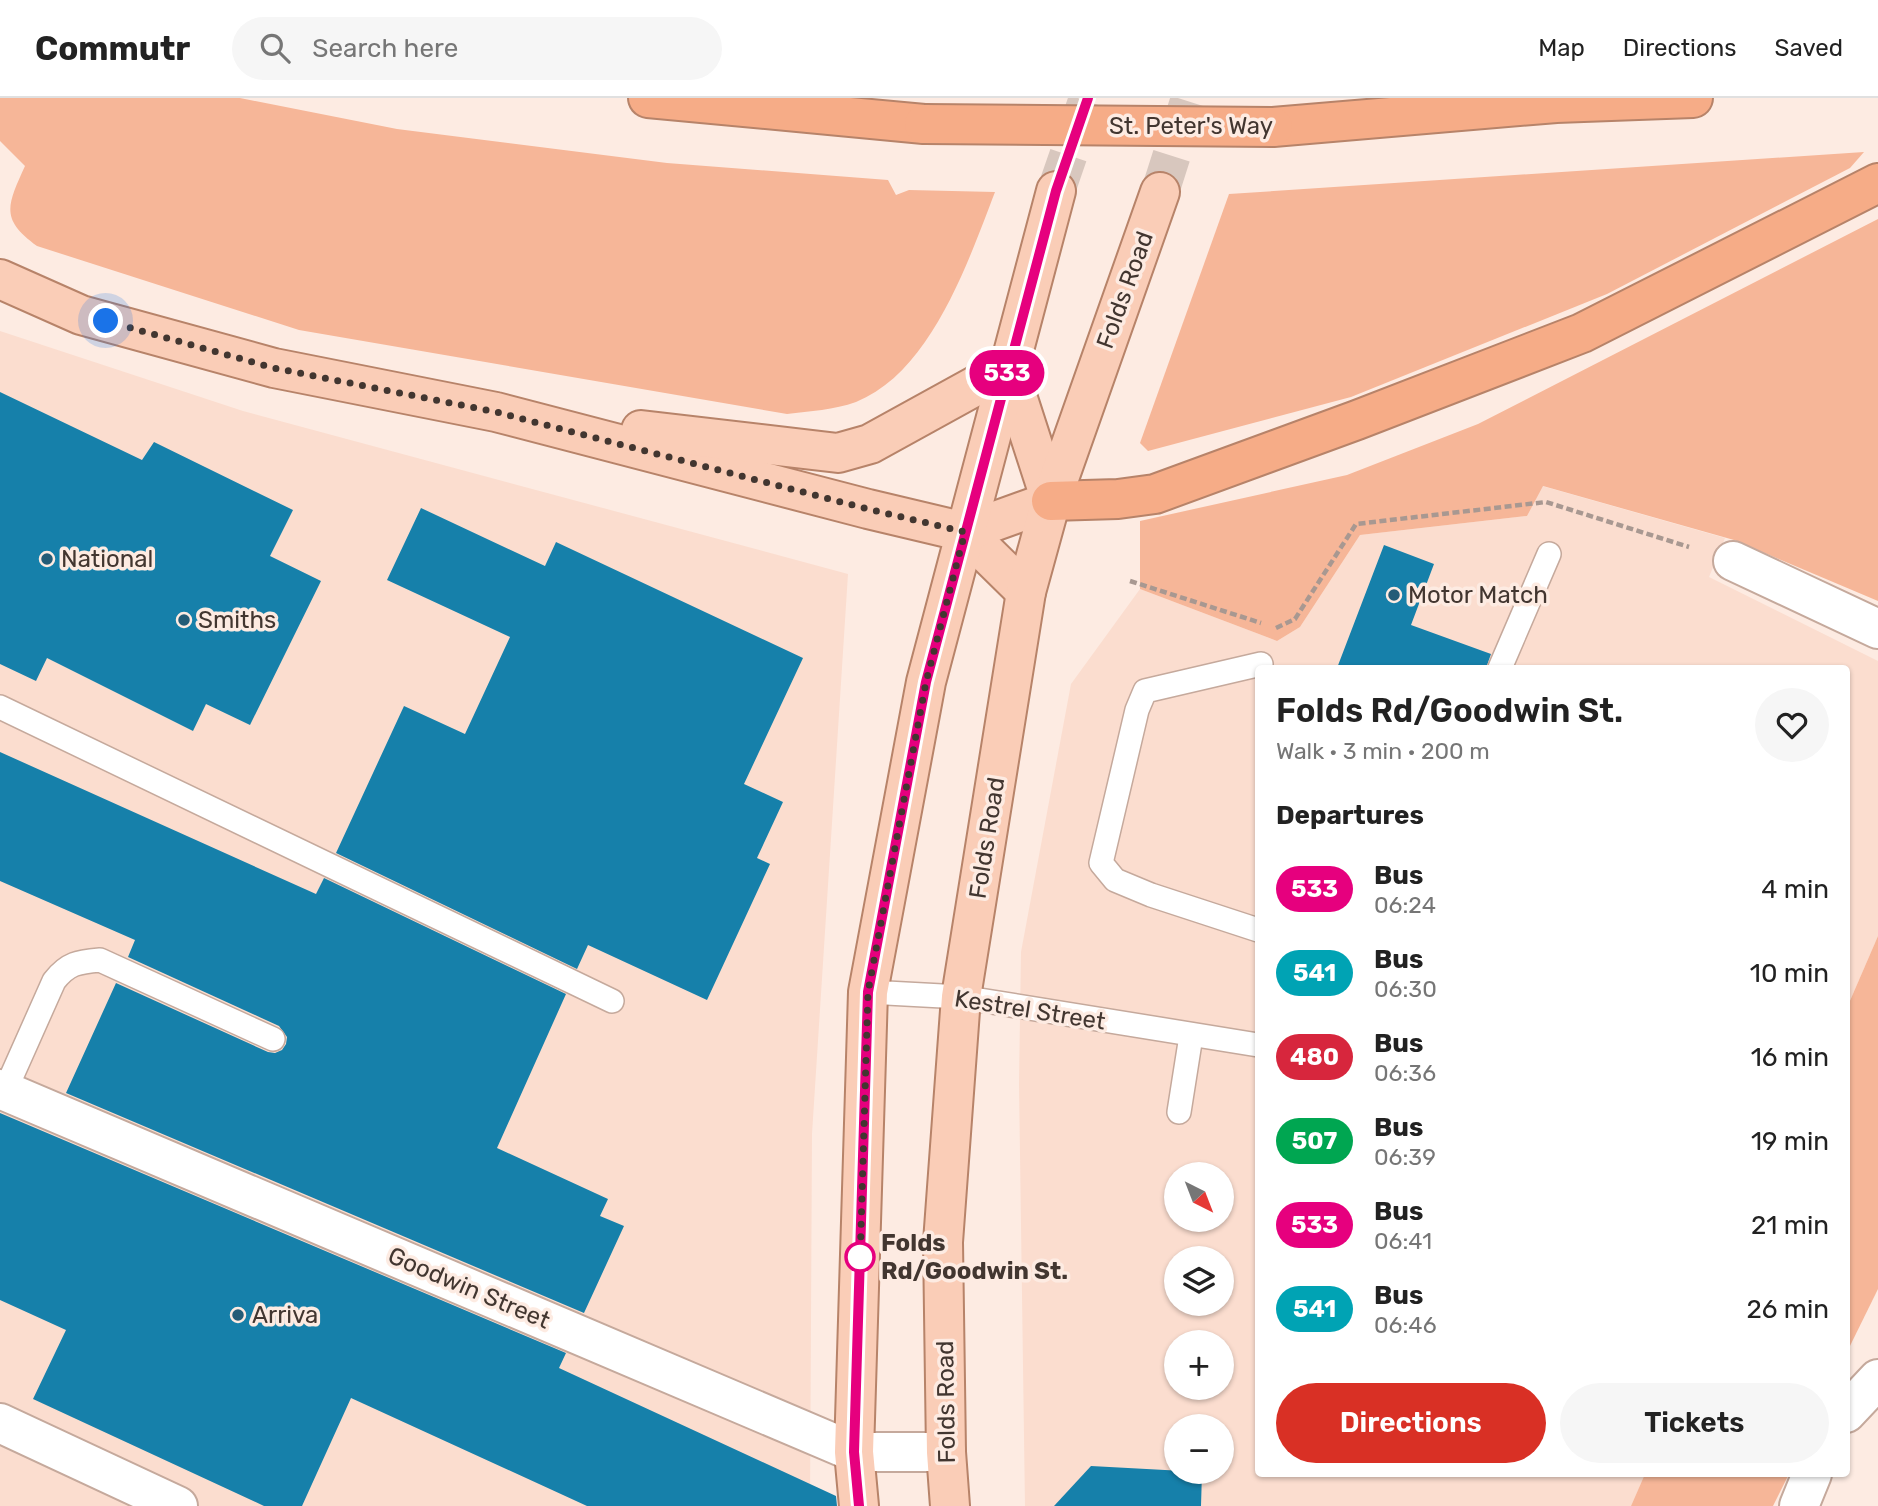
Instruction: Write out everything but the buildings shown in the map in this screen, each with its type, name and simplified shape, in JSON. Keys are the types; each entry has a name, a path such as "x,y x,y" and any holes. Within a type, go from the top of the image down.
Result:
{"highway":[{"name":"St. Peter's Way","path":"648,98 924,124 1273,127 1556,103 1693,98"},
{"path":"1051,500 1118,499 1155,494 1357,420 1582,332 1878,183"}],"main road":[{"path":"859,1506 854,1452 868,992 926,682 1056,191"},
{"name":"Folds Road","path":"950,1506 946,1452 943,1242 961,997 1026,592 1051,500 1160,192"},
{"path":"0,279 82,315 274,368 496,412 965,532 1026,592"},
{"path":"965,532 1051,500 1008,368"},
{"path":"496,412 838,453 870,444 1008,368"}],"street":[{"path":"1733,561 1878,629"},
{"name":"Goodwin Street","path":"2,1090 854,1452 946,1452"},
{"path":"1850,1409 1878,1379"},
{"path":"0,1423 178,1506"},
{"path":"1799,1506 1811,1477"}],"lane":[{"path":"1501,665 1549,554"},
{"path":"1257,665 1261,664"},
{"path":"1255,665 1145,691 1137,710 1101,863 1115,880 1151,895 1255,929"},
{"path":"0,707 612,1000"},
{"path":"2,1090 54,981 64,968 78,962 100,960 273,1039"},
{"name":"Kestrel Street","path":"868,992 961,997 1255,1045"},
{"path":"1179,1112 1191,1036"}],"path":[{"path":"1276,628 1295,619 1356,524 1546,502 1733,561"},
{"path":"1130,581 1262,624"}],"shaded area":[{"path":"0,98 240,98 397,129 667,163 888,180 896,195 909,190 995,192 944,312 906,366 882,387 856,402 831,409 787,414 299,330 37,246 17,228 10,211 14,192 25,166 0,141"},
{"path":"1864,152 1850,168 1607,294 1351,397 1148,451 1140,443 1229,194"},
{"path":"1878,219 1878,601 1734,540 1543,486 1527,516 1360,535 1300,627 1277,641 1140,589 1140,521 1347,475 1478,424"},
{"path":"0,331 243,411 848,574 812,1134 810,1506 0,1506"},
{"path":"1542,486 1725,538 1709,577 1878,661 1878,936 1850,1001 1850,665 1255,665 1255,1477 1644,1477 1631,1506 1025,1506 1019,1084 1021,952 1071,684 1140,589 1277,641 1300,627 1360,535 1527,516"},
{"path":"1878,936 1878,1289 1850,1346 1850,1001"},
{"path":"1644,1477 1788,1477 1773,1506 1631,1506"}],"tunnel":[{"path":"1056,191 1088,98"},
{"path":"1160,192 1190,98"}],"bus line":[{"name":"533","path":"859,1506 854,1452 868,992 926,682 1056,191 1088,98"}],"place":[{"name":"National","path":"47,559"},
{"name":"Motor Match","path":"1394,595"},
{"name":"Smiths","path":"184,620"},
{"name":"Folds Rd/Goodwin St.","path":"860,1257"},
{"name":"Arriva","path":"238,1315"}],"route":[{"path":"106,321 274,368 496,412 965,532 926,682 868,992 860,1263 860,1257"}]}
